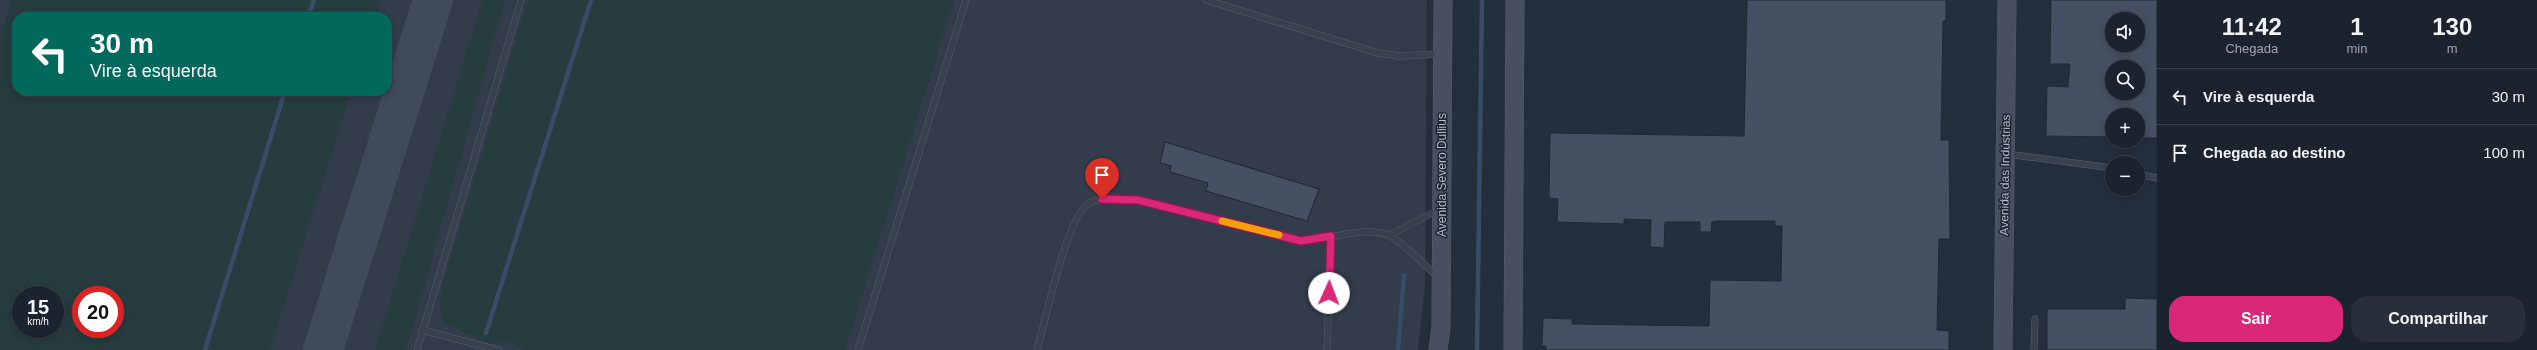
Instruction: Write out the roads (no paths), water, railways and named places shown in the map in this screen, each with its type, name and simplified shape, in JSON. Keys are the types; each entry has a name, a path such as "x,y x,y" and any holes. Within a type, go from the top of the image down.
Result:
{"main road":[{"name":"Avenida Severo Dullius","path":"1438,350 1441,327 1443,0"},
{"path":"1513,350 1515,0"},
{"name":"Avenida das Indústrias","path":"2003,350 2007,0"}],"lane":[{"path":"417,350 521,0"},
{"path":"858,350 966,0"},
{"path":"1206,0 1378,53 1425,56 1443,54"},
{"path":"2006,154 2105,167"},
{"path":"2145,175 2157,178"},
{"path":"1038,350 1066,242 1077,216 1088,203 1102,199 1138,200 1301,241 1362,231 1390,235 1441,280"},
{"path":"1390,235 1442,208"},
{"path":"1327,350 1331,236"},
{"path":"2034,350 2035,319"},
{"path":"422,330 498,350"}],"waterway":[{"path":"310,12 314,0"},
{"path":"486,333 591,0"},
{"path":"1477,350 1482,0"},
{"path":"205,350 283,96"},
{"path":"1398,350 1404,275"}]}
